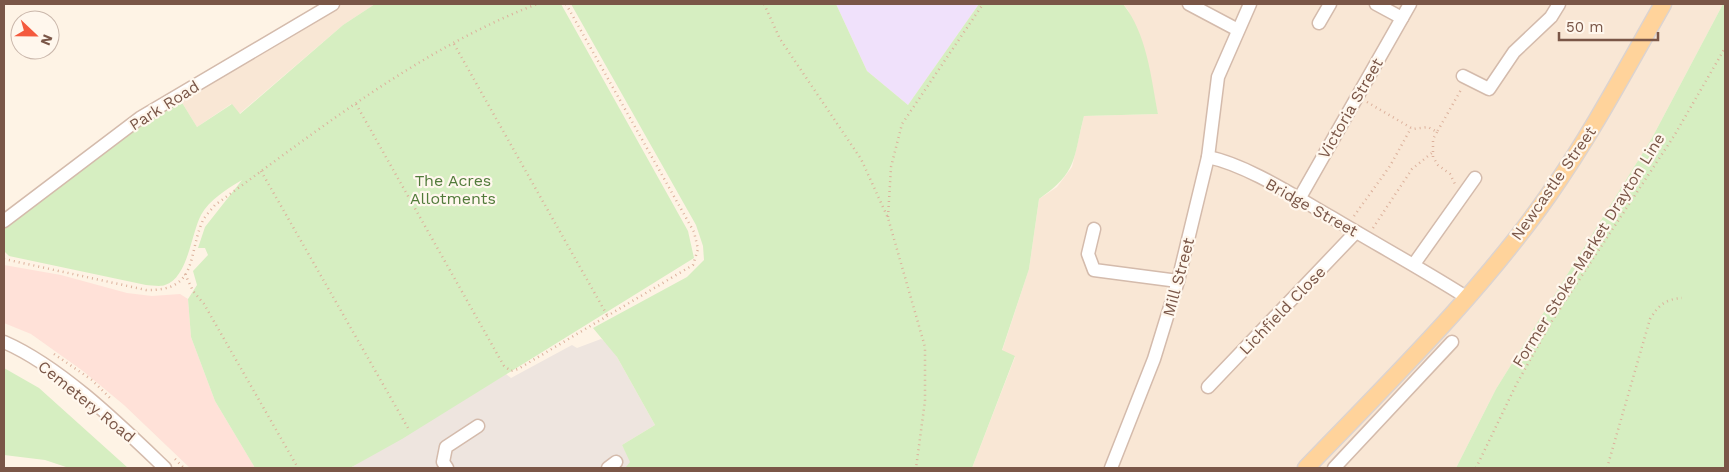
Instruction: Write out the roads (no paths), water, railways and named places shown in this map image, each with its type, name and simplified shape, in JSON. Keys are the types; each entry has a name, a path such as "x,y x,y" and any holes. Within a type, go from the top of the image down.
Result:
{"main road":[{"name":"Newcastle Street","path":"1312,466 1466,297 1510,245 1550,193 1599,116 1663,4"}],"street":[{"name":"Park Road","path":"4,221 140,118 333,4"},
{"path":"1189,4 1238,30"},
{"name":"Mill Street","path":"1110,468 1154,359 1178,281 1208,157 1218,77 1250,4"},
{"path":"1319,23 1330,4"},
{"path":"1376,4 1402,18"},
{"name":"Victoria Street","path":"1299,199 1410,4"},
{"path":"1465,77 1488,89 1514,52 1551,17 1559,4"},
{"name":"Bridge Street","path":"1208,157 1232,164 1299,199 1414,264 1466,297"},
{"path":"1414,264 1475,178"},
{"path":"1094,229 1088,254 1094,270 1178,281"},
{"name":"Lichfield Close","path":"1208,388 1352,230"},
{"name":"Cemetery Road","path":"4,342 44,363 130,434 165,468"},
{"path":"1334,468 1452,342"},
{"path":"1401,369 1413,383"},
{"path":"447,468 443,454 446,447 478,426"}],"park label":[{"name":"The Acres Allotments","path":"453,189"}]}
